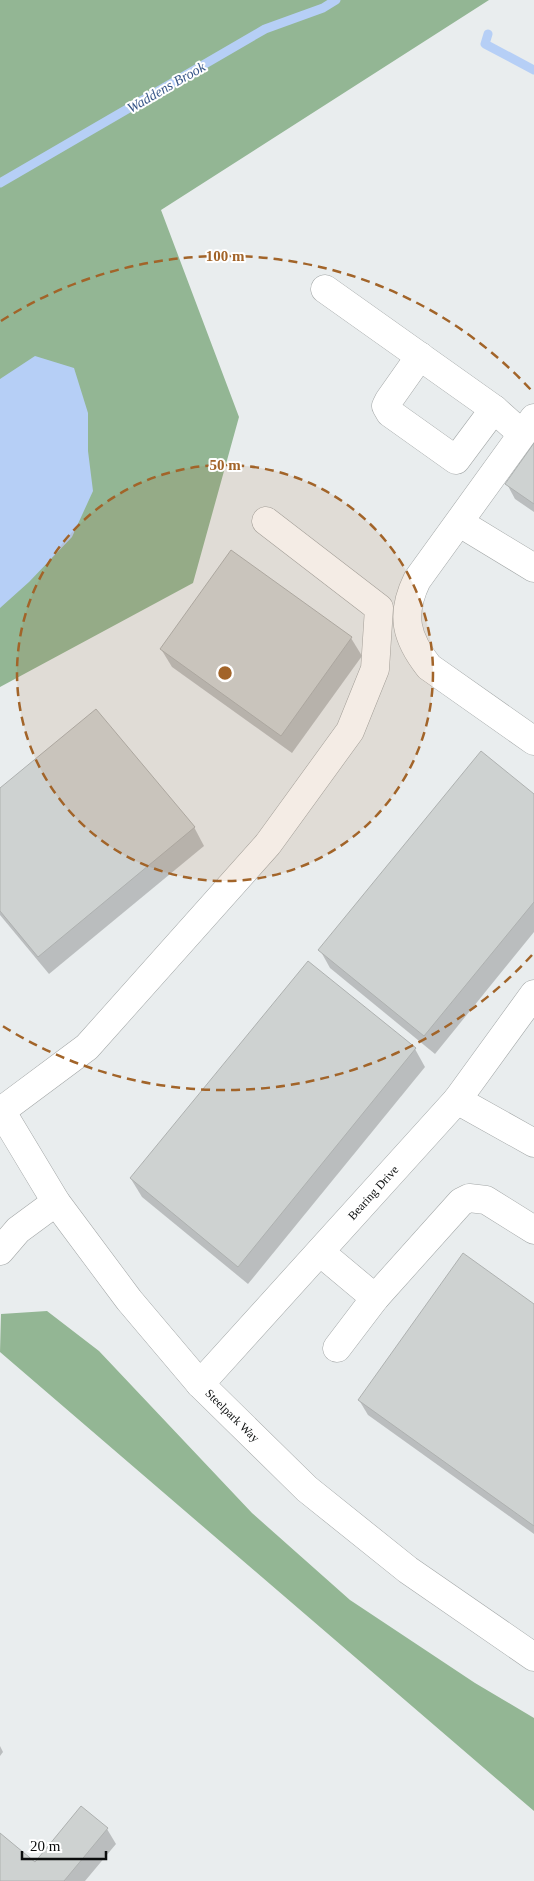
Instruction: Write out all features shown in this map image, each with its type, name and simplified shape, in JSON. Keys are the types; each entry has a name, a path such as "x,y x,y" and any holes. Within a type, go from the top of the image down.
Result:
{"street":[{"path":"325,290 494,409 528,426 460,523 417,580 409,596 406,617 410,635 418,653 429,667 534,741"},
{"path":"420,356 389,400 386,406 390,414 456,460 494,409"},
{"path":"1,1110 87,1047 268,844 350,731 375,669 379,608 266,521"},
{"path":"460,523 534,568"},
{"name":"Bearing Drive","path":"200,1384 457,1100 534,994"},
{"path":"457,1100 534,1143"},
{"name":"Steelpark Way","path":"1,1110 56,1202 129,1300 200,1384 307,1489 408,1570 534,1658"},
{"path":"336,1348 375,1298 461,1202 469,1198 486,1200 534,1230"},
{"path":"0,1251 18,1230 56,1202"},
{"path":"320,1252 375,1298"}],"green space":[{"path":"0,0 489,0 161,210 239,417 193,583 0,687"},
{"path":"47,1311 99,1351 252,1513 350,1600 475,1683 534,1718 534,1811 0,1352 1,1314"}],"water":[{"path":"35,356 74,368 88,413 88,451 93,491 72,537 29,582 0,608 0,379"}],"building":[{"path":"534,443 534,504 505,484"},
{"path":"231,550 352,637 281,736 160,649"},
{"path":"96,709 195,827 38,957 0,911 0,788"},
{"path":"481,751 534,794 534,902 424,1036 318,950"},
{"path":"308,961 416,1048 238,1267 130,1178"},
{"path":"463,1253 534,1304 534,1526 358,1400"},
{"path":"81,1806 108,1828 64,1881 0,1881 0,1833 35,1862"}],"waterway":[{"name":"Waddens Brook","path":"0,183 265,29 323,8 336,0"},
{"path":"488,34 485,44 534,70"}]}
